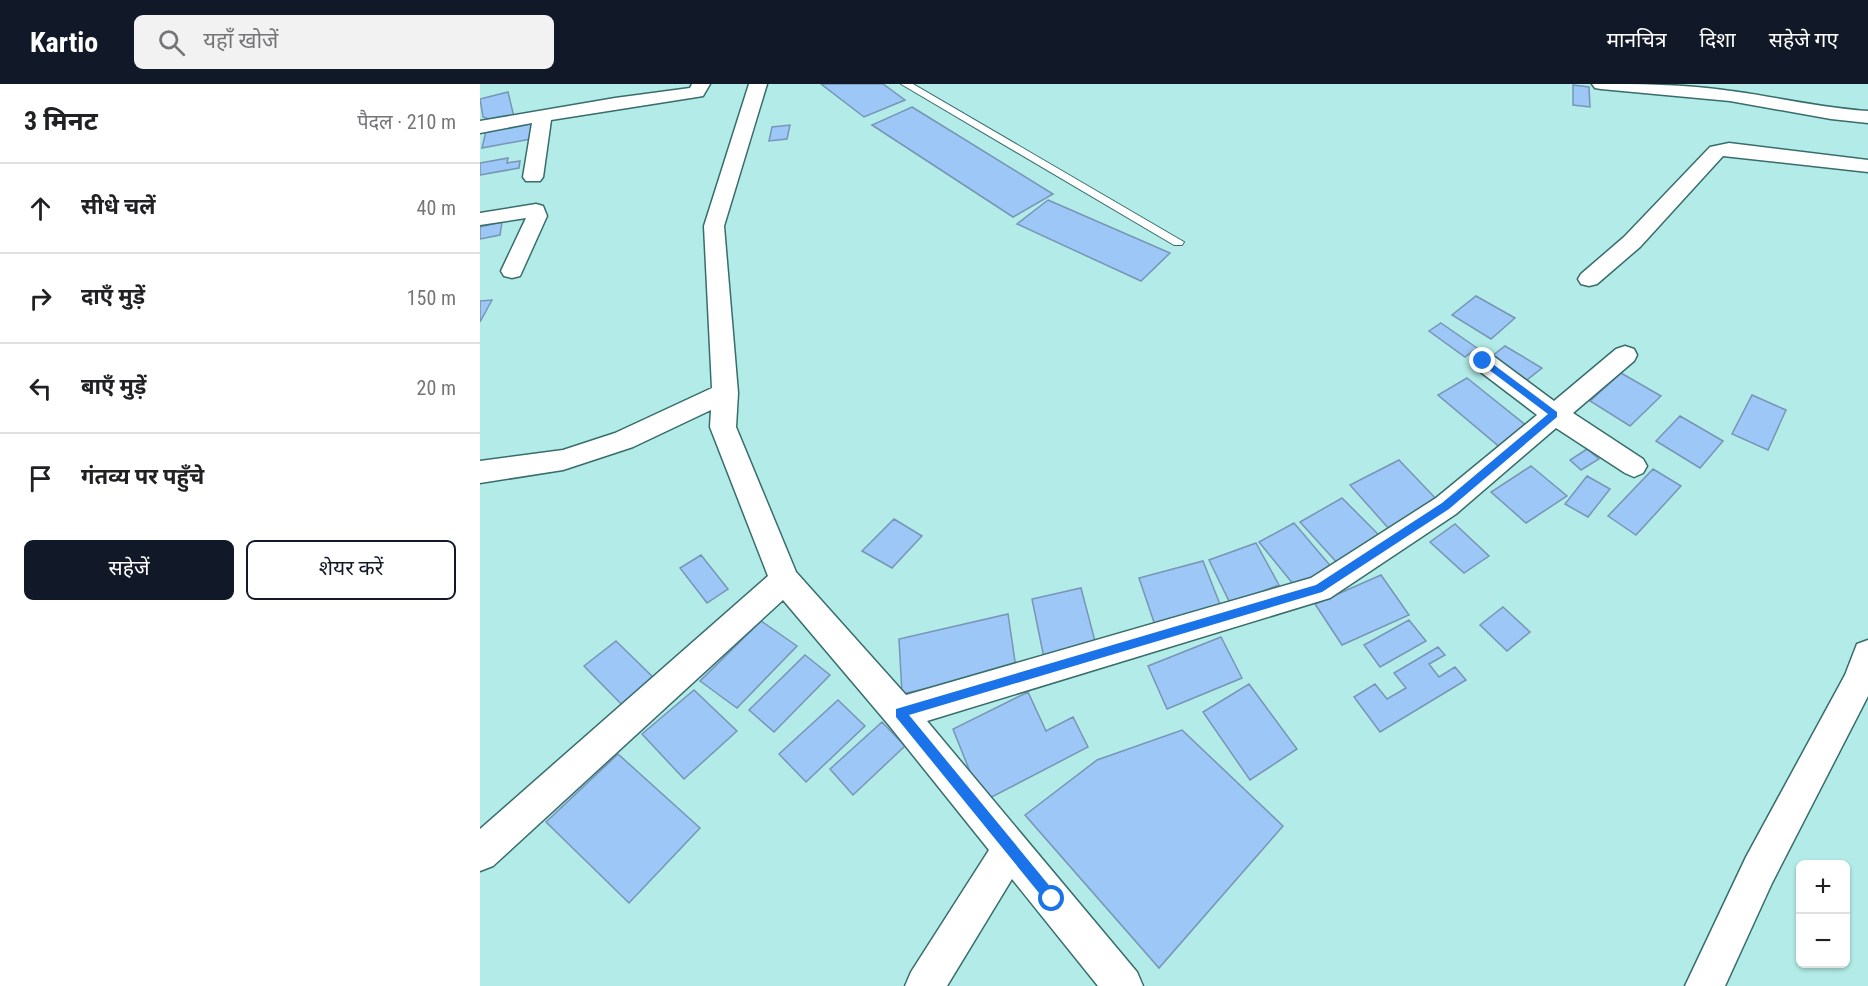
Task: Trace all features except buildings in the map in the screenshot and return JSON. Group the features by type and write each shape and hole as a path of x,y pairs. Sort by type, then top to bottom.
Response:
{"street":[{"path":"480,127 697,92 701,84"},
{"path":"758,84 714,226 725,393 723,427 784,580 900,713 1123,986"},
{"path":"1600,84 1730,96 1831,114 1868,117"},
{"path":"533,177 542,116"},
{"path":"1589,279 1632,242 1717,151 1729,149 1868,166"},
{"path":"480,219 536,210 537,216 512,271"},
{"path":"900,713 1319,589 1446,506 1625,354"},
{"path":"1483,361 1554,414 1634,466"},
{"path":"480,472 563,460 624,440 725,393"},
{"path":"480,854 784,580"},
{"path":"1704,986 1759,870 1865,674"},
{"path":"925,986 1011,848"}],"lane":[{"path":"906,84 1178,242"}],"route":[{"path":"1052,899 900,713 1319,589 1446,506 1554,414 1483,361"}]}
